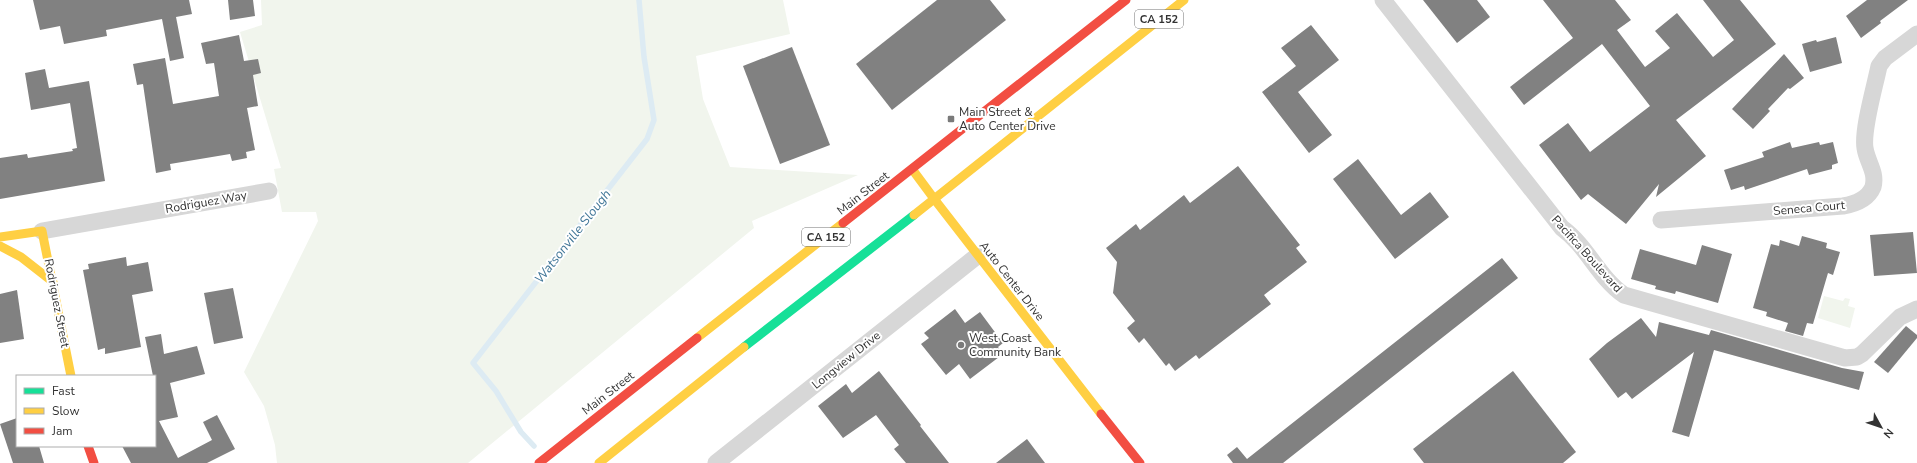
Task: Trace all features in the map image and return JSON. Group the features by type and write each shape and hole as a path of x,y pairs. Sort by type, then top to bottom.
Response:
{"main road":[{"name":"Main Street","path":"539,463 1126,0"},
{"name":"CA 152","path":"599,463 741,349 935,200 1184,0"},
{"name":"Auto Center Drive","path":"912,169 977,256 1140,463"},
{"path":"0,237 42,231"},
{"name":"Rodriguez Street","path":"42,231 71,375"},
{"path":"0,246 21,257 53,282"},
{"path":"88,447 94,463"}],"street":[{"name":"Pacifica Boulevard","path":"1383,0 1562,228 1576,240 1614,288 1624,295 1845,358 1857,357 1862,354 1900,317 1917,309"},
{"name":"Seneca Court","path":"1661,220 1843,206 1854,204 1861,200 1868,194 1873,182 1873,170 1867,156 1865,138 1879,66 1885,58 1917,34"},
{"name":"Rodriguez Way","path":"42,231 270,191"},
{"name":"Longview Drive","path":"716,463 977,256"}],"shaded area":[{"path":"261,0 783,0 790,34 696,56 703,99 730,167 858,175 752,221 754,228 468,463 277,463 275,445 264,406 244,372 318,221 316,212 282,212 274,169 281,168 240,32 262,25"},
{"path":"1824,296 1843,301 1845,298 1850,299 1848,306 1855,308 1850,328 1818,318"}],"building":[{"path":"33,0 189,0 192,14 176,17 184,58 170,61 162,19 106,30 107,36 64,44 60,26 40,30"},
{"path":"228,0 253,0 255,16 230,20"},
{"path":"937,0 990,0 1006,20 892,110 856,64"},
{"path":"1423,0 1477,0 1490,17 1457,43"},
{"path":"1543,0 1615,0 1631,20 1617,30 1645,67 1670,48 1655,31 1677,13 1713,57 1734,40 1703,0 1740,0 1776,44 1676,120 1706,156 1656,197 1659,184 1626,224 1588,194 1581,200 1539,145 1568,123 1590,152 1650,106 1602,44 1524,105 1510,87 1573,38"},
{"path":"1867,0 1908,0 1880,21 1881,23 1861,38 1846,16"},
{"path":"1311,25 1339,60 1298,92 1332,135 1309,153 1262,92 1296,66 1281,48"},
{"path":"239,35 244,61 258,59 261,73 253,75 258,106 247,108 255,150 246,152 247,158 232,161 230,154 170,164 171,170 156,173 143,84 137,85 133,64 165,58 173,104 219,96 214,63 206,64 201,43"},
{"path":"1836,37 1842,63 1810,72 1802,44"},
{"path":"792,47 830,145 780,164 743,66"},
{"path":"1784,54 1804,78 1790,89 1788,88 1768,109 1770,111 1753,129 1732,109"},
{"path":"45,69 49,88 89,81 105,181 0,199 0,158 27,154 28,158 73,151 72,149 77,148 70,103 31,110 25,73"},
{"path":"1790,142 1792,148 1819,142 1820,145 1833,142 1838,163 1832,165 1832,169 1809,175 1807,169 1745,190 1744,186 1731,190 1724,170 1764,157 1762,152"},
{"path":"1358,159 1401,215 1430,192 1449,217 1395,259 1333,179"},
{"path":"1238,166 1300,245 1296,248 1307,262 1264,295 1271,304 1199,359 1196,355 1175,371 1169,363 1166,366 1144,338 1139,343 1127,328 1135,321 1113,293 1117,262 1106,248 1136,224 1140,230 1184,195 1190,203"},
{"path":"1913,232 1917,273 1874,276 1870,235"},
{"path":"1802,236 1827,243 1826,248 1840,252 1833,275 1828,273 1813,324 1807,323 1803,336 1785,331 1788,323 1766,316 1767,312 1753,308 1771,244 1779,246 1780,240 1799,246"},
{"path":"1702,245 1732,254 1718,303 1676,291 1675,294 1655,289 1656,286 1631,279 1640,249 1696,265"},
{"path":"126,257 127,266 148,262 153,291 132,295 141,347 105,354 105,348 98,350 83,270 89,269 88,264"},
{"path":"1502,258 1518,278 1283,463 1233,463 1227,455 1237,447 1247,459"},
{"path":"233,288 243,338 214,344 204,293"},
{"path":"17,290 24,339 0,343 0,294"},
{"name":"West Coast Community Bank","path":"955,309 965,323 980,312 1003,343 998,347 1003,354 970,379 959,364 946,375 921,344 929,338 924,333"},
{"path":"1641,318 1656,337 1659,322 1709,335 1711,330 1842,368 1864,372 1859,390 1714,350 1689,437 1672,432 1694,352 1632,399 1626,392 1618,398 1589,359 1607,343"},
{"path":"1906,326 1917,335 1917,338 1888,373 1874,362"},
{"path":"161,334 164,354 197,346 205,374 170,383 178,417 159,421 178,458 212,440 203,422 217,415 235,449 207,463 131,463 123,447 156,447 156,375 153,375 145,337"},
{"path":"879,371 949,463 906,463 894,449 899,445 876,415 843,438 818,406 846,384 852,393"},
{"path":"1513,371 1576,452 1563,463 1424,463 1413,449"},
{"path":"16,418 16,447 39,447 44,463 13,463 0,424"},
{"path":"1027,439 1045,463 996,463"}],"waterway":[{"name":"Watsonville Slough","path":"534,446 521,432 496,391 473,363 647,139 654,120 644,57 639,0"}],"traffic: fast":[{"path":"744,347 914,215"}],"traffic: slow":[{"path":"914,215 1184,0"},
{"path":"912,169 935,200"},
{"path":"935,200 1101,414"},
{"path":"697,338 843,223"},
{"path":"0,237 42,231 71,375"},
{"path":"0,246 21,257 53,282"},
{"path":"599,463 744,347"}],"traffic: jam":[{"path":"843,223 1126,0"},
{"path":"539,463 697,338"},
{"path":"1101,414 1140,463"},
{"path":"88,447 94,463"}],"place":[{"name":"Main Street & Auto Center Drive","path":"951,119"},
{"name":"West Coast Community Bank","path":"961,345"}]}
